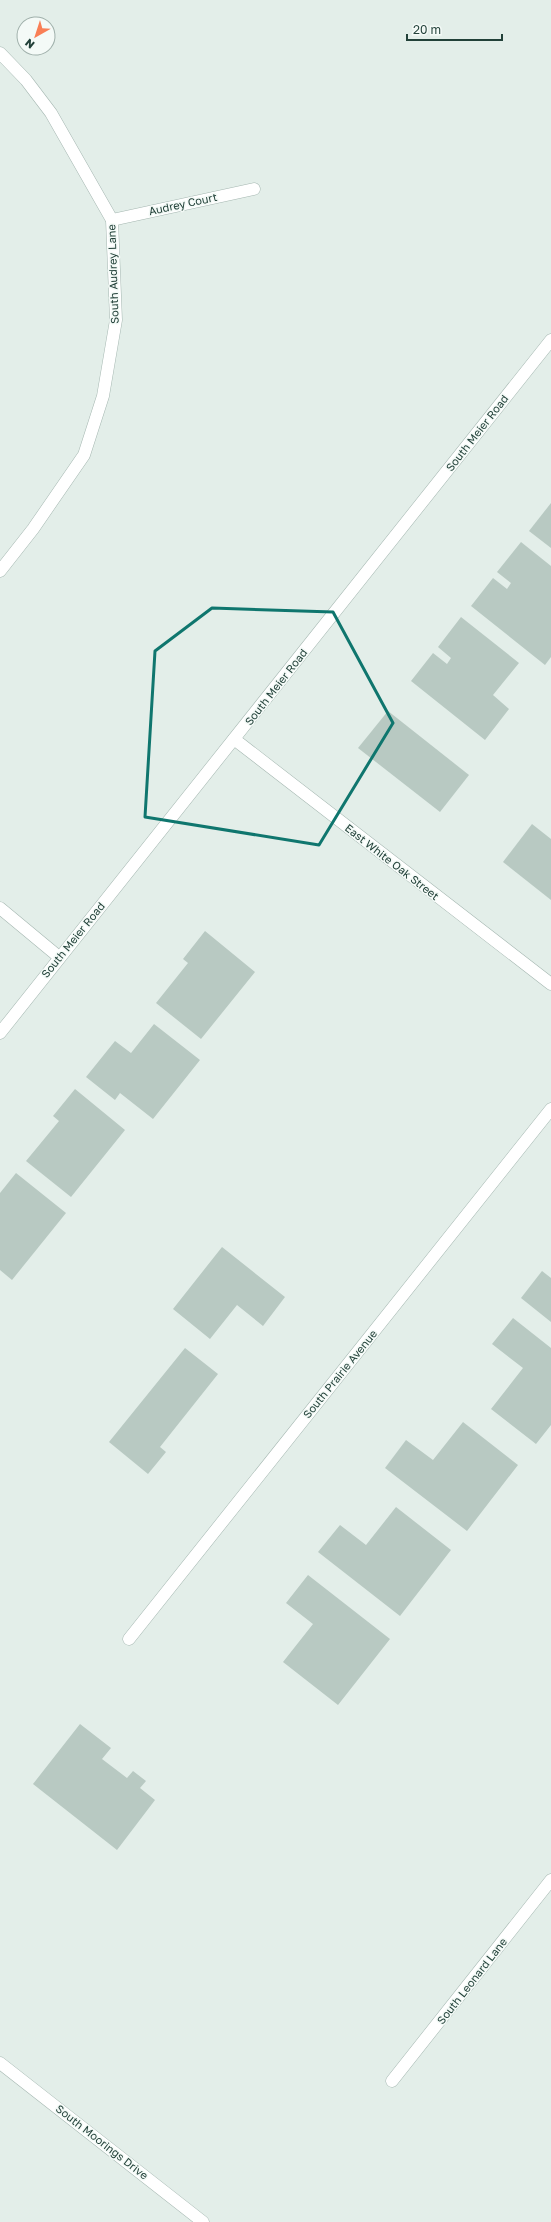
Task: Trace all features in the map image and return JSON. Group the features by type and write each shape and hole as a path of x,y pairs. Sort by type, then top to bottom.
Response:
{"street":[{"name":"South Audrey Lane","path":"0,52 26,80 51,113 112,220 116,320 103,396 84,455 33,529 0,571"},
{"name":"Audrey Court","path":"112,220 254,189"},
{"name":"South Meier Road","path":"0,1033 551,340"},
{"name":"East White Oak Street","path":"234,739 551,984"},
{"path":"0,908 59,957"},
{"name":"South Prairie Avenue","path":"129,1639 551,1109"},
{"name":"South Leonard Lane","path":"392,2081 551,1880"},
{"name":"South Moorings Drive","path":"0,2063 203,2222"}],"highlighted area":[{"path":"212,608 333,612 393,723 319,845 145,817 155,651"}],"building":[{"path":"551,503 551,548 529,531"},
{"path":"521,542 551,566 551,657 545,665 471,606 493,578 507,589 511,583 497,572"},
{"path":"461,617 519,663 493,695 509,709 485,740 411,681 433,653 447,664 451,658 438,647"},
{"path":"388,711 469,775 440,812 358,748"},
{"path":"532,824 551,839 551,900 503,862"},
{"path":"205,931 255,972 201,1039 156,1003 188,963 183,959"},
{"path":"154,1024 200,1060 153,1119 120,1093 115,1100 86,1077 115,1041 131,1053"},
{"path":"75,1089 125,1130 71,1197 26,1161 59,1121 53,1116"},
{"path":"16,1173 66,1213 12,1280 0,1270 0,1193"},
{"path":"222,1247 285,1297 263,1326 237,1305 210,1339 173,1309"},
{"path":"542,1271 551,1278 551,1322 521,1298"},
{"path":"513,1318 551,1348 551,1425 536,1444 491,1409 523,1368 492,1344"},
{"path":"185,1348 218,1374 160,1447 166,1452 148,1474 109,1442"},
{"path":"463,1422 518,1465 467,1531 385,1468 406,1440 433,1460"},
{"path":"396,1507 451,1550 400,1616 318,1552 340,1525 366,1545"},
{"path":"308,1575 390,1639 338,1705 283,1662 313,1624 286,1603"},
{"path":"80,1724 111,1748 102,1759 127,1778 133,1771 146,1781 140,1788 155,1800 117,1850 33,1784"}]}
